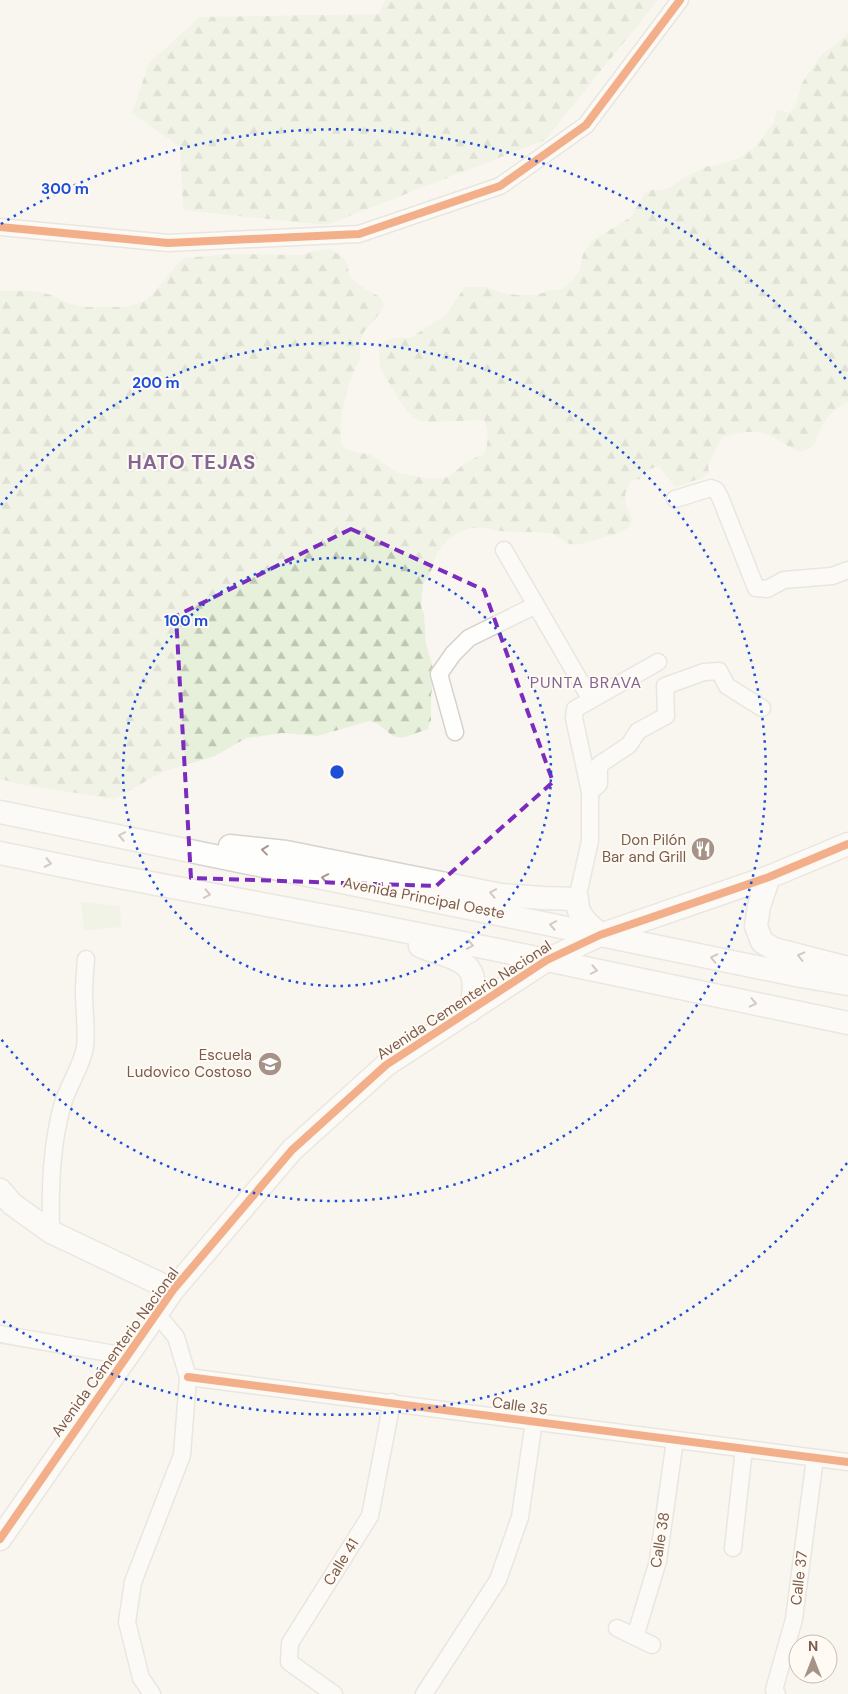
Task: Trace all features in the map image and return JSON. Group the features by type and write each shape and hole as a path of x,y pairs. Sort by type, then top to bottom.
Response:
{"main road":[{"name":"Avenida Principal Oeste","path":"0,812 848,984"},
{"name":"Avenida Cementerio Nacional","path":"0,1539 126,1356 174,1290 292,1150 386,1065 547,960 600,934 769,877 848,844"},
{"path":"170,846 234,846 286,852 501,895 577,899 577,909 600,934"},
{"path":"0,853 368,924 848,1023"},
{"path":"769,877 759,906 756,926 762,942 774,949 848,968"},
{"path":"368,924 462,962 474,977 475,986 470,1011"},
{"path":"0,1190 12,1204 51,1232 174,1290"}],"street":[{"path":"0,226 168,242 359,234 500,186 586,125 680,0"},
{"path":"675,499 711,488 716,490 756,588 766,589 784,580 832,576 848,570"},
{"path":"504,550 591,700"},
{"path":"455,732 439,674 453,654 469,638 536,605"},
{"path":"577,899 590,841 590,792 574,718 575,709 658,662"},
{"path":"590,792 599,784 599,765 629,745 638,731 666,716 665,686 704,672 718,671 727,686 762,708"},
{"path":"51,1232 50,1201 54,1147 63,1103 85,1045 84,992 86,959"},
{"path":"152,1694 141,1678 127,1622 133,1582 182,1455 188,1377 176,1338 157,1314"},
{"path":"0,1334 126,1356"},
{"name":"Calle 35","path":"188,1377 848,1462"},
{"name":"Calle 41","path":"334,1694 289,1662 290,1643 370,1516 392,1402"},
{"path":"424,1694 498,1580 520,1517 534,1421"},
{"name":"Calle 38","path":"635,1637 658,1561 675,1440"},
{"path":"733,1548 744,1449"},
{"name":"Calle 37","path":"777,1694 774,1690 794,1619 815,1458"},
{"path":"617,1628 652,1645"}],"highlighted area":[{"path":"351,529 484,590 553,782 436,886 191,878 176,616"}],"green space":[{"path":"385,0 658,0 545,140 326,225 183,210 180,147 132,113 149,63 200,17 379,14"},
{"path":"848,33 848,401 827,418 810,448 800,452 769,435 757,432 722,437 708,465 709,473 702,478 675,487 659,466 642,473 641,479 632,480 626,490 626,504 632,519 629,527 620,533 576,545 567,543 552,533 499,531 486,528 470,528 461,531 449,539 437,552 430,574 423,584 421,606 424,614 426,644 434,677 431,695 431,720 428,729 402,738 393,736 378,724 369,721 317,736 282,733 246,738 215,756 162,772 115,799 25,785 0,779 0,291 34,291 52,295 67,303 84,307 126,307 143,302 156,290 177,264 185,258 230,254 304,255 313,251 330,249 339,254 344,260 348,266 349,276 365,289 380,297 384,304 381,312 363,333 360,342 360,359 349,383 341,417 341,443 345,449 371,455 398,473 431,479 448,477 468,461 484,454 488,437 484,420 429,422 420,421 413,417 401,403 383,373 380,365 379,347 385,341 393,338 410,338 446,315 465,287 485,287 502,293 518,295 536,295 552,290 561,290 573,280 579,271 583,254 593,240 631,217 644,194 651,190 669,188 685,177 708,166 740,158 755,147 774,122 777,109 788,113 795,107 802,83 822,54 837,44"},
{"path":"81,902 120,906 121,927 84,931"}],"cycle path":[{"path":"0,227 168,243 359,234 500,186 586,125 680,0"},
{"path":"0,1539 173,1290 292,1150 386,1065 547,960 600,935 769,877 848,844"},
{"path":"188,1377 848,1462"}],"place":[{"name":"Don Pilón Bar and Grill","path":"703,849"},
{"name":"Escuela Ludovico Costoso","path":"270,1064"}],"district":[{"name":"HATO TEJAS","path":"192,462"},
{"name":"PUNTA BRAVA","path":"586,682"}]}
